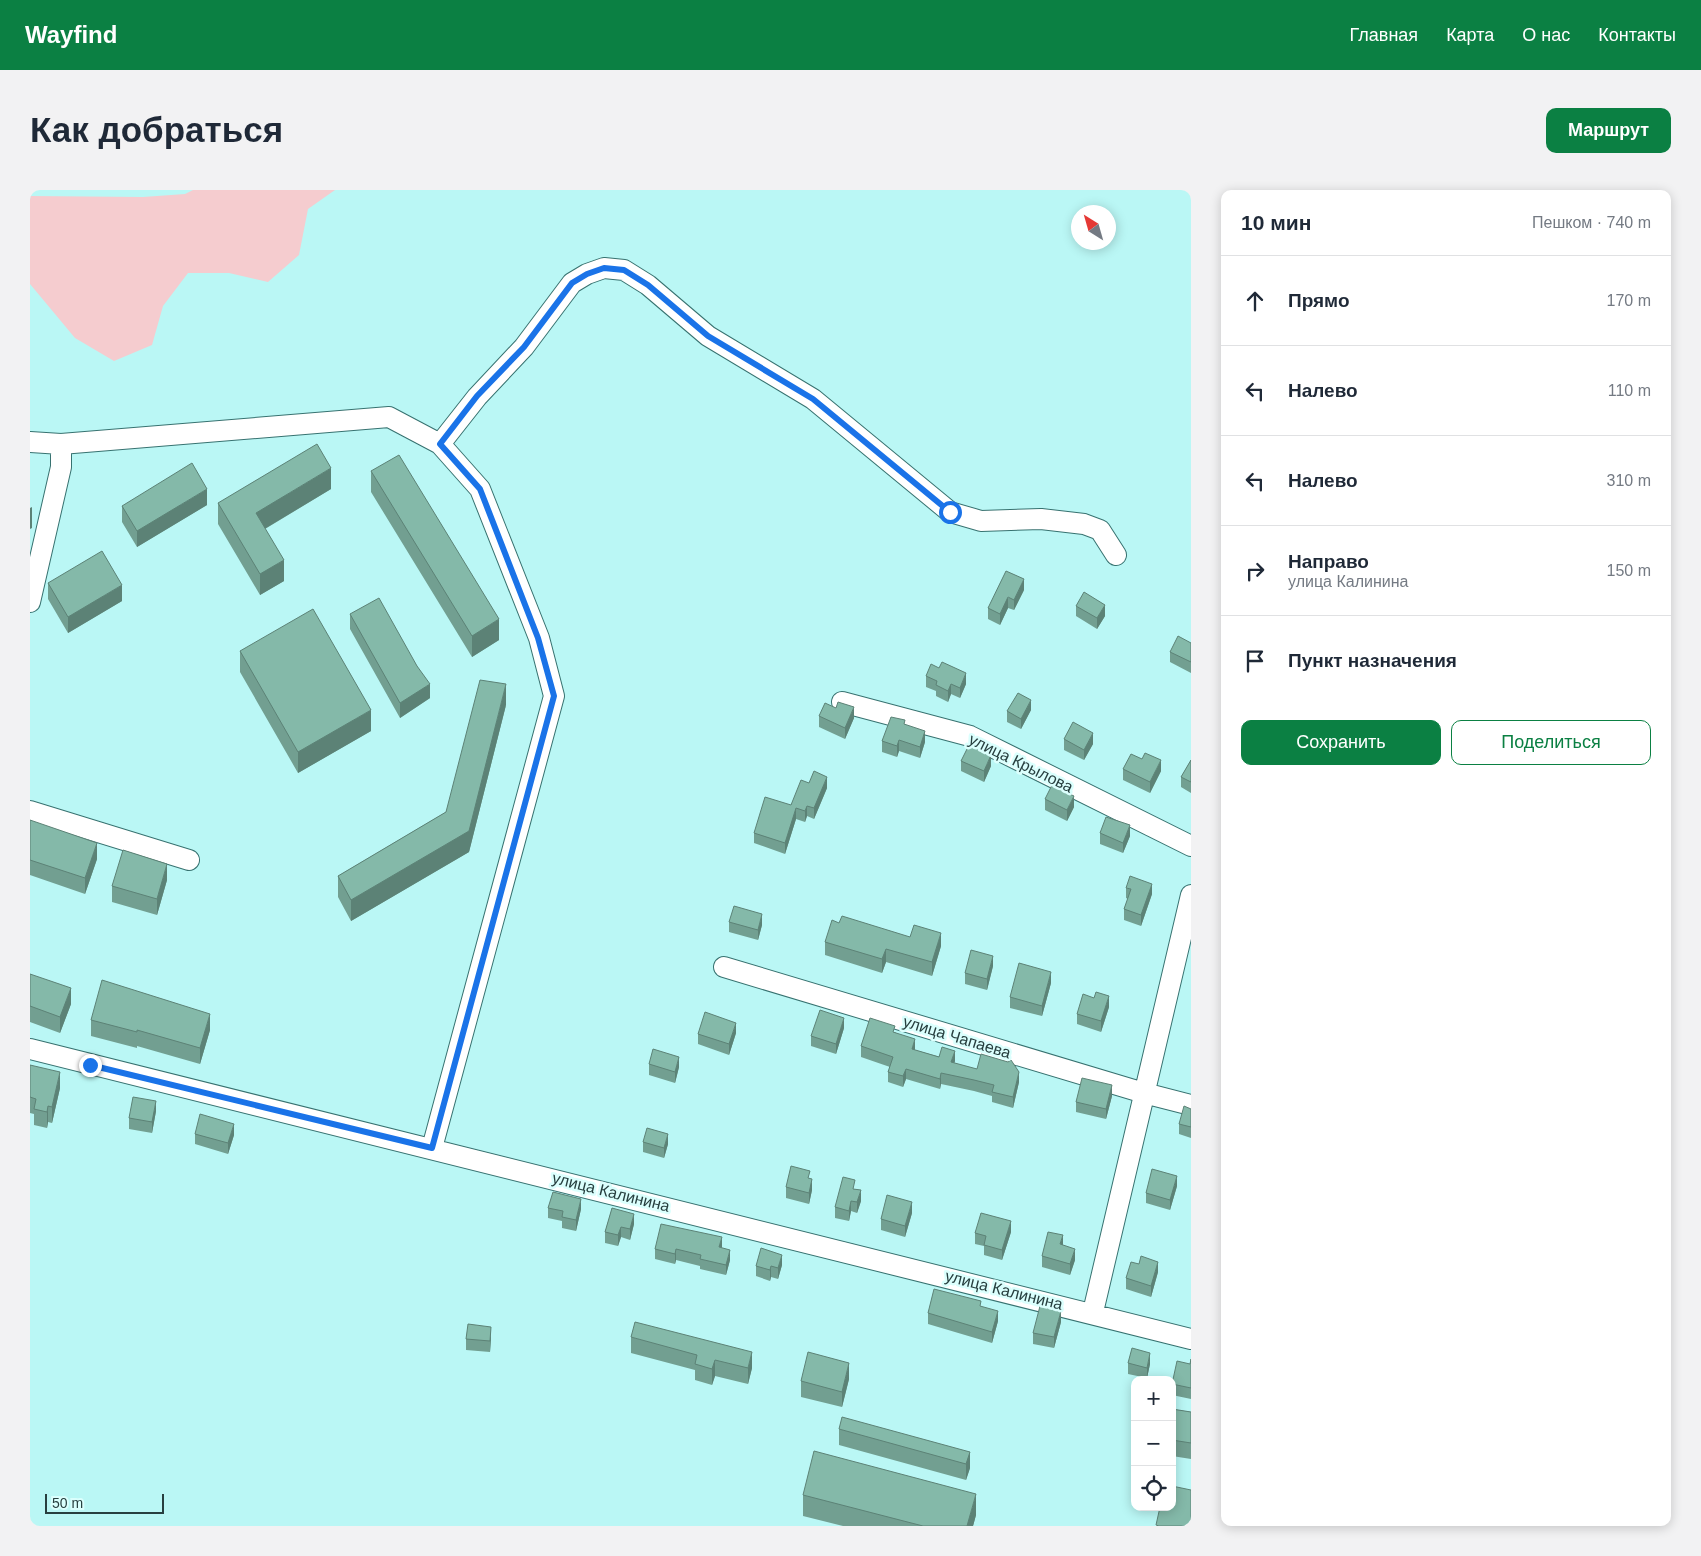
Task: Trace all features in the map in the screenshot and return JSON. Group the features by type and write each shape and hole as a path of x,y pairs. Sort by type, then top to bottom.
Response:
{"street":[{"path":"440,444 477,396 524,347 572,283 587,274 604,268 624,270 648,285 708,336 813,399 950,512 981,521 1041,520 1084,524 1100,530 1116,555"},
{"path":"30,442 61,444 389,417 440,444 480,489 538,638 554,696 432,1148"},
{"path":"30,602 61,467 61,444"},
{"name":"улица Крылова","path":"842,702 970,736 1191,846"},
{"path":"30,811 189,860"},
{"path":"1092,1312 1191,895"},
{"name":"улица Чапаева","path":"724,967 1144,1093 1191,1105"},
{"name":"улица Калинина","path":"30,1049 1092,1312 1191,1339"}],"shaded area":[{"path":"193,190 335,190 308,209 299,255 268,282 229,273 188,273 163,306 152,345 114,361 75,338 30,284 30,196 143,197 185,194"}],"building":[{"path":"317,444 331,468 256,513 284,560 260,574 218,503"},
{"path":"399,455 499,619 472,636 371,471"},
{"path":"192,463 207,489 137,531 122,506"},
{"path":"102,551 122,585 68,617 48,583"},
{"path":"1006,571 1024,579 1014,600 1008,597 1000,614 988,608"},
{"path":"1084,592 1105,605 1097,618 1076,606"},
{"path":"379,598 417,666 430,684 400,703 350,614"},
{"path":"313,609 371,710 298,752 240,651"},
{"path":"1178,636 1191,643 1191,662 1170,652"},
{"path":"942,662 966,673 960,688 951,684 948,691 936,685 937,681 926,676 931,664 939,668"},
{"path":"480,680 506,684 469,831 351,900 338,876 446,812"},
{"path":"1018,693 1031,700 1021,719 1007,711"},
{"path":"838,702 854,707 845,728 819,716 825,703 836,708"},
{"path":"891,717 905,720 904,724 925,731 920,747 899,740 897,746 882,741"},
{"path":"1073,722 1093,733 1084,750 1064,739"},
{"path":"969,745 991,755 984,771 961,761"},
{"path":"1145,753 1161,760 1150,782 1123,769 1131,754 1142,759"},
{"path":"1191,760 1191,782 1181,777"},
{"path":"814,771 827,777 814,808 807,806 805,811 796,808 785,843 754,833 765,797 791,805 801,780 809,783"},
{"path":"1054,781 1066,787 1063,791 1074,796 1067,810 1045,799"},
{"path":"1106,817 1130,825 1123,843 1100,833"},
{"path":"30,820 97,843 85,878 30,860"},
{"path":"123,850 167,864 157,899 112,886"},
{"path":"1130,876 1152,884 1141,915 1124,909 1131,889 1126,888"},
{"path":"734,906 762,914 758,930 729,922"},
{"path":"842,916 910,937 914,925 941,933 932,962 886,949 882,959 825,942 832,920 839,923"},
{"path":"971,950 993,956 987,979 965,973"},
{"path":"1019,963 1051,972 1042,1006 1010,997"},
{"path":"30,974 71,988 60,1017 30,1006"},
{"path":"102,980 210,1014 200,1048 137,1030 137,1032 91,1020"},
{"path":"1096,992 1109,996 1101,1021 1077,1014 1083,994 1094,998"},
{"path":"820,1010 844,1018 836,1044 811,1036"},
{"path":"705,1012 736,1023 729,1044 698,1034"},
{"path":"870,1018 895,1026 893,1032 915,1039 912,1049 939,1057 942,1047 955,1051 951,1062 977,1069 981,1054 1008,1062 1011,1060 1019,1072 1013,1097 992,1092 994,1085 941,1073 940,1079 906,1069 903,1076 888,1072 893,1057 861,1046"},
{"path":"653,1049 679,1057 675,1072 649,1064"},
{"path":"30,1065 60,1072 52,1107 48,1106 47,1112 34,1109 36,1099 30,1097"},
{"path":"1082,1078 1112,1085 1106,1109 1076,1102"},
{"path":"133,1097 156,1101 152,1122 129,1118"},
{"path":"1184,1106 1191,1109 1191,1127 1179,1124"},
{"path":"200,1114 234,1124 228,1143 195,1134"},
{"path":"647,1128 668,1134 664,1148 643,1142"},
{"path":"791,1166 810,1171 808,1178 812,1179 809,1193 786,1187"},
{"path":"1152,1169 1177,1176 1170,1200 1146,1193"},
{"path":"843,1177 855,1180 853,1189 861,1190 857,1202 851,1201 849,1211 835,1207"},
{"path":"553,1192 581,1199 576,1220 562,1217 563,1211 548,1208"},
{"path":"887,1195 912,1202 905,1226 881,1219"},
{"path":"612,1208 634,1214 630,1229 621,1227 618,1235 605,1232"},
{"path":"981,1213 1011,1221 1002,1250 984,1245 986,1236 975,1233"},
{"path":"661,1224 722,1237 719,1247 730,1250 726,1265 700,1259 701,1255 676,1249 675,1254 655,1249"},
{"path":"1048,1232 1063,1235 1060,1244 1075,1249 1070,1264 1042,1256"},
{"path":"761,1248 782,1255 778,1268 771,1266 770,1270 756,1266"},
{"path":"1141,1256 1158,1262 1151,1286 1126,1278 1131,1262 1139,1264"},
{"path":"934,1289 981,1301 980,1306 998,1311 992,1332 928,1313"},
{"path":"1040,1306 1061,1311 1054,1337 1033,1333"},
{"path":"635,1322 752,1352 748,1368 715,1360 712,1369 695,1364 697,1355 631,1337"},
{"path":"468,1324 491,1327 490,1341 466,1339"},
{"path":"1132,1348 1150,1353 1147,1368 1128,1363"},
{"path":"808,1352 849,1363 842,1392 801,1381"},
{"path":"1191,1359 1191,1388 1176,1385 1176,1376 1174,1376 1177,1361 1190,1364"},
{"path":"1176,1410 1191,1412 1191,1443 1176,1441"},
{"path":"842,1417 970,1452 966,1464 839,1429"},
{"path":"814,1451 976,1494 967,1526 923,1526 803,1495"},
{"path":"1176,1487 1191,1490 1191,1526 1156,1525 1159,1511 1176,1511"}],"route":[{"path":"90,1065 432,1148 554,696 538,638 480,489 440,444 477,396 524,347 572,283 587,274 604,268 624,270 648,285 708,336 813,399 950,512"}]}
